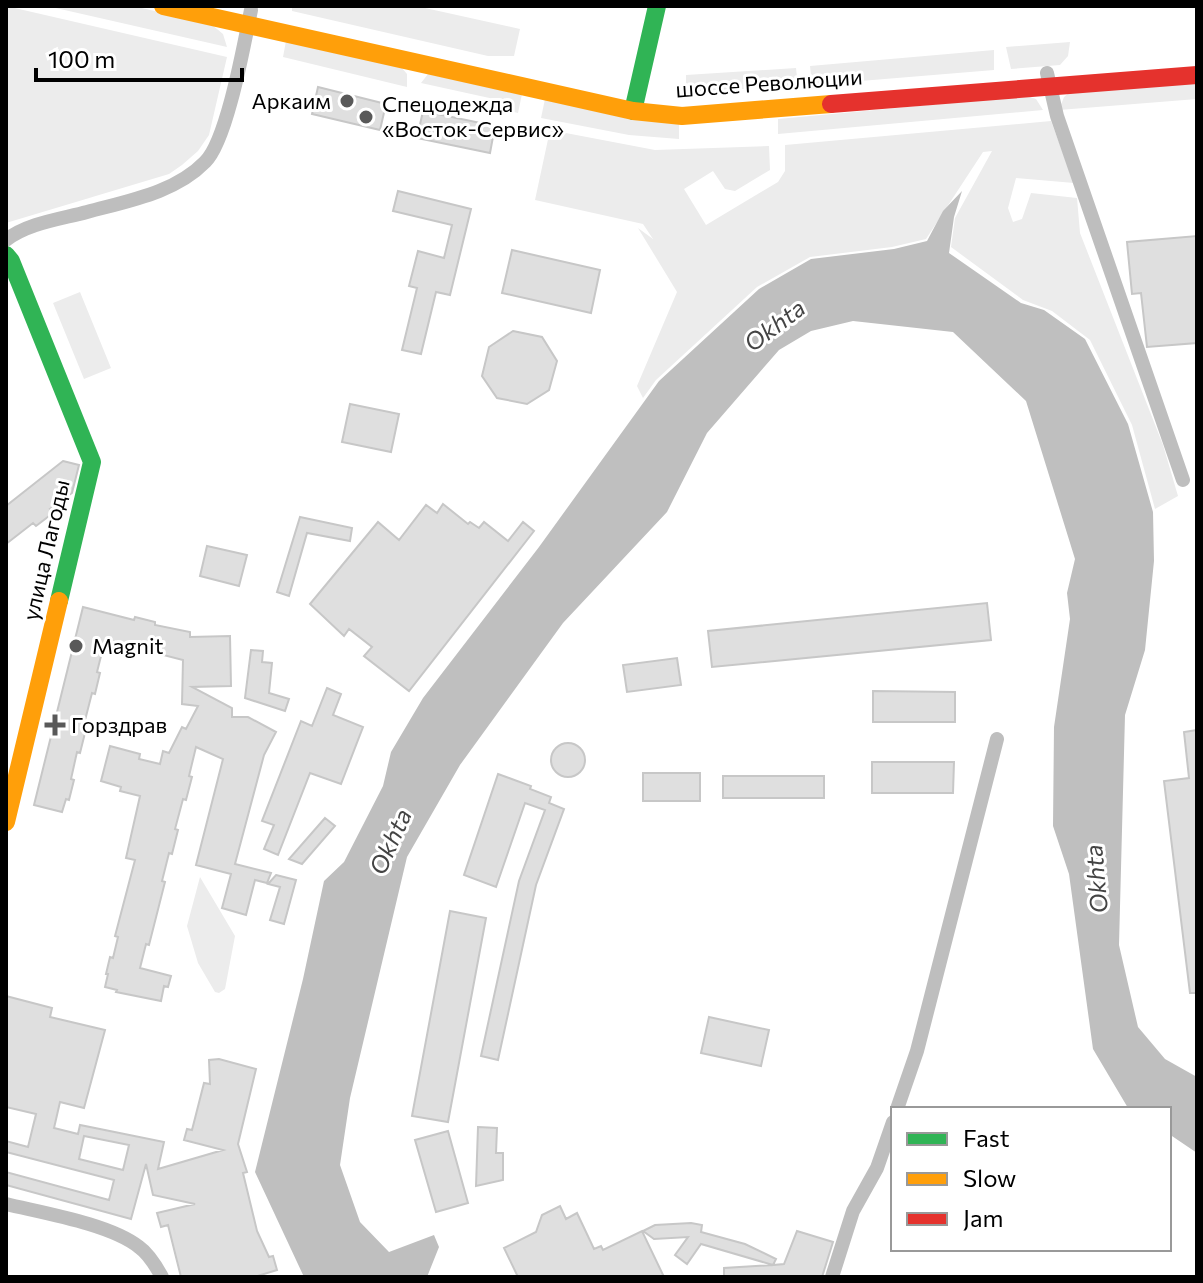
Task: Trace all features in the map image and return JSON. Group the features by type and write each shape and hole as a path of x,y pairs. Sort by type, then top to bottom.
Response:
{"main road":[{"name":"шоссе Революции","path":"163,6 244,14 682,116 1048,80 1197,61"},
{"path":"634,104 657,6"},
{"name":"шоссе Революции","path":"1048,80 1197,75"},
{"name":"улица Лагоды","path":"6,255 92,462 6,822"}],"street":[{"path":"6,240 36,225 171,186 207,162 217,148 223,128 244,14"},
{"path":"1048,80 1183,480"},
{"path":"898,1107 917,1051 997,739"},
{"path":"832,1277 853,1211 877,1168 891,1128"},
{"path":"6,1204 117,1234 140,1247 155,1263 162,1277"}],"shaded area":[{"path":"6,6 227,57 209,135 198,151 169,174 6,223"},
{"path":"47,6 133,6 211,24 223,34 227,47"},
{"path":"292,6 416,6 520,29 514,56 488,56 292,11"},
{"path":"286,41 402,68 407,74 407,87 283,57"},
{"path":"1070,42 1068,56 1060,65 1011,69 1006,47"},
{"path":"994,50 994,70 812,85 810,66"},
{"path":"796,68 798,86 686,92 686,75"},
{"path":"428,74 522,94 518,113 493,107 494,99 421,83"},
{"path":"1197,82 1197,99 1059,110 1064,97 1070,92"},
{"path":"1027,96 1036,99 1043,110 778,134 778,119"},
{"path":"545,99 679,123 679,139 629,135 541,118"},
{"path":"1051,121 1074,183 1016,178 1008,208 1013,222 1022,219 1031,193 1077,198 1080,233 1163,445 1178,496 1155,509 1132,425 1090,340 1052,311 1023,300 951,247 955,218 992,151 983,152 926,239 892,247 810,257 757,287 656,380 643,398 637,386 677,292 638,228 653,239 643,224 535,200 550,130 655,150 769,146 770,170 735,191 725,189 713,171 684,189 706,225 778,182 785,171 785,145"},
{"path":"80,292 111,368 84,379 53,303"},
{"path":"200,877 235,936 225,989 219,993 215,992 198,963 187,926"}],"water":[{"name":"Okhta","path":"962,191 954,217 949,253 1021,303 1044,310 1085,339 1128,424 1153,512 1154,561 1145,650 1125,715 1119,945 1138,1027 1165,1059 1197,1077 1197,1153 1171,1135 1171,1107 1127,1107 1093,1049 1069,874 1053,826 1054,727 1070,619 1067,593 1075,559 1026,401 953,332 853,321 811,331 779,350 707,433 667,512 563,623 460,765 407,857 350,1098 340,1165 360,1222 389,1252 434,1235 439,1247 427,1277 304,1277 255,1172 324,881 344,862 383,786 391,752 423,698 539,547 659,381 759,289 811,259 894,249 927,241 943,211"}],"building":[{"path":"318,87 386,104 380,130 312,114"},
{"path":"423,111 495,126 490,153 417,138"},
{"path":"398,191 471,209 450,295 436,292 421,354 402,350 417,288 409,286 418,251 444,258 452,225 393,211"},
{"path":"1197,236 1197,343 1147,347 1141,293 1132,294 1127,242"},
{"path":"512,250 600,270 591,313 502,293"},
{"path":"513,331 542,337 557,361 549,390 527,404 497,398 482,376 489,347"},
{"path":"350,404 399,414 391,452 342,442"},
{"path":"63,461 79,465 72,493 50,509 53,513 36,526 33,523 6,544 6,506"},
{"path":"443,504 468,524 470,522 479,528 484,522 508,541 523,522 534,531 409,691 364,656 372,647 349,629 344,636 310,604 378,522 399,540 426,505 437,513"},
{"path":"300,517 352,528 350,541 307,533 289,596 277,592"},
{"path":"207,546 247,555 239,586 200,576"},
{"path":"987,603 991,640 712,667 708,631"},
{"path":"83,607 155,622 155,625 190,632 190,637 230,636 231,686 192,687 232,708 232,717 248,717 276,732 264,755 235,864 271,873 267,883 255,880 246,915 222,908 231,874 196,865 223,759 196,747 189,776 192,777 186,800 183,799 149,945 146,944 140,968 171,976 168,987 164,986 161,1001 105,987 135,860 126,858 140,796 120,791 121,787 101,781 110,746 140,754 139,759 160,764 163,751 169,753 182,727 186,729 198,706 182,704 183,660 105,640 95,694 92,693 82,732 85,733 80,753 77,752 69,800 66,799 62,812 34,805"},
{"path":"251,650 263,651 262,662 272,663 269,693 289,699 285,711 245,698"},
{"path":"677,658 681,685 627,692 623,665"},
{"path":"327,688 341,694 333,715 363,727 341,784 310,773 278,855 264,849 274,825 262,821 301,721 312,726"},
{"path":"873,691 955,692 955,722 873,722"},
{"path":"1197,730 1197,993 1190,993 1164,781 1189,778 1184,732"},
{"path":"568,743 580,748 585,760 580,772 568,777 556,772 551,760 556,748"},
{"path":"872,762 954,762 953,793 872,793"},
{"path":"643,773 700,773 700,801 643,801"},
{"path":"498,774 531,786 530,789 551,797 549,803 564,809 536,885 498,1060 481,1056 519,881 545,810 525,803 496,887 464,875"},
{"path":"723,776 824,776 824,798 723,798"},
{"path":"325,818 335,826 302,864 289,859"},
{"path":"276,875 296,880 284,924 270,920 280,887 268,884"},
{"path":"450,911 486,918 448,1122 412,1116"},
{"path":"6,996 52,1008 50,1017 105,1030 84,1108 60,1102 54,1128 78,1134 80,1125 164,1142 158,1169 223,1150 184,1140 187,1129 192,1130 204,1083 210,1084 209,1060 219,1059 256,1069 238,1144 247,1172 243,1173 257,1231 269,1257 273,1256 277,1270 254,1277 181,1277 168,1225 161,1227 157,1213 195,1204 153,1195 146,1164 131,1219 6,1185 6,1172 109,1200 114,1180 6,1152 6,1141 28,1147 36,1114 6,1107","holes":["84,1136 129,1145 123,1170 79,1159"]},
{"path":"709,1017 769,1030 761,1066 701,1053"},
{"path":"478,1127 497,1128 496,1153 503,1153 503,1180 476,1186"},
{"path":"448,1131 468,1203 436,1212 415,1140"},
{"path":"560,1206 566,1219 577,1213 594,1249 601,1246 603,1250 642,1231 664,1277 518,1277 504,1248 536,1232 542,1215"},
{"path":"655,1225 702,1225 701,1232 745,1244 776,1259 773,1265 701,1244 687,1264 675,1255 688,1237 654,1239 643,1231"},
{"path":"797,1231 833,1242 822,1277 724,1277 724,1268 784,1264"}],"traffic: fast":[{"path":"633,111 657,6"},
{"path":"6,255 92,462 59,601"}],"traffic: slow":[{"path":"163,6 633,111 682,116 831,104"},
{"path":"6,822 59,601"}],"traffic: jam":[{"path":"831,104 1197,75"}],"place":[{"name":"Аркаим","path":"347,101"},
{"name":"Спецодежда «Восток-Сервис»","path":"366,117"},
{"name":"Magnit","path":"76,646"},
{"name":"Горздрав","path":"55,725"}]}
